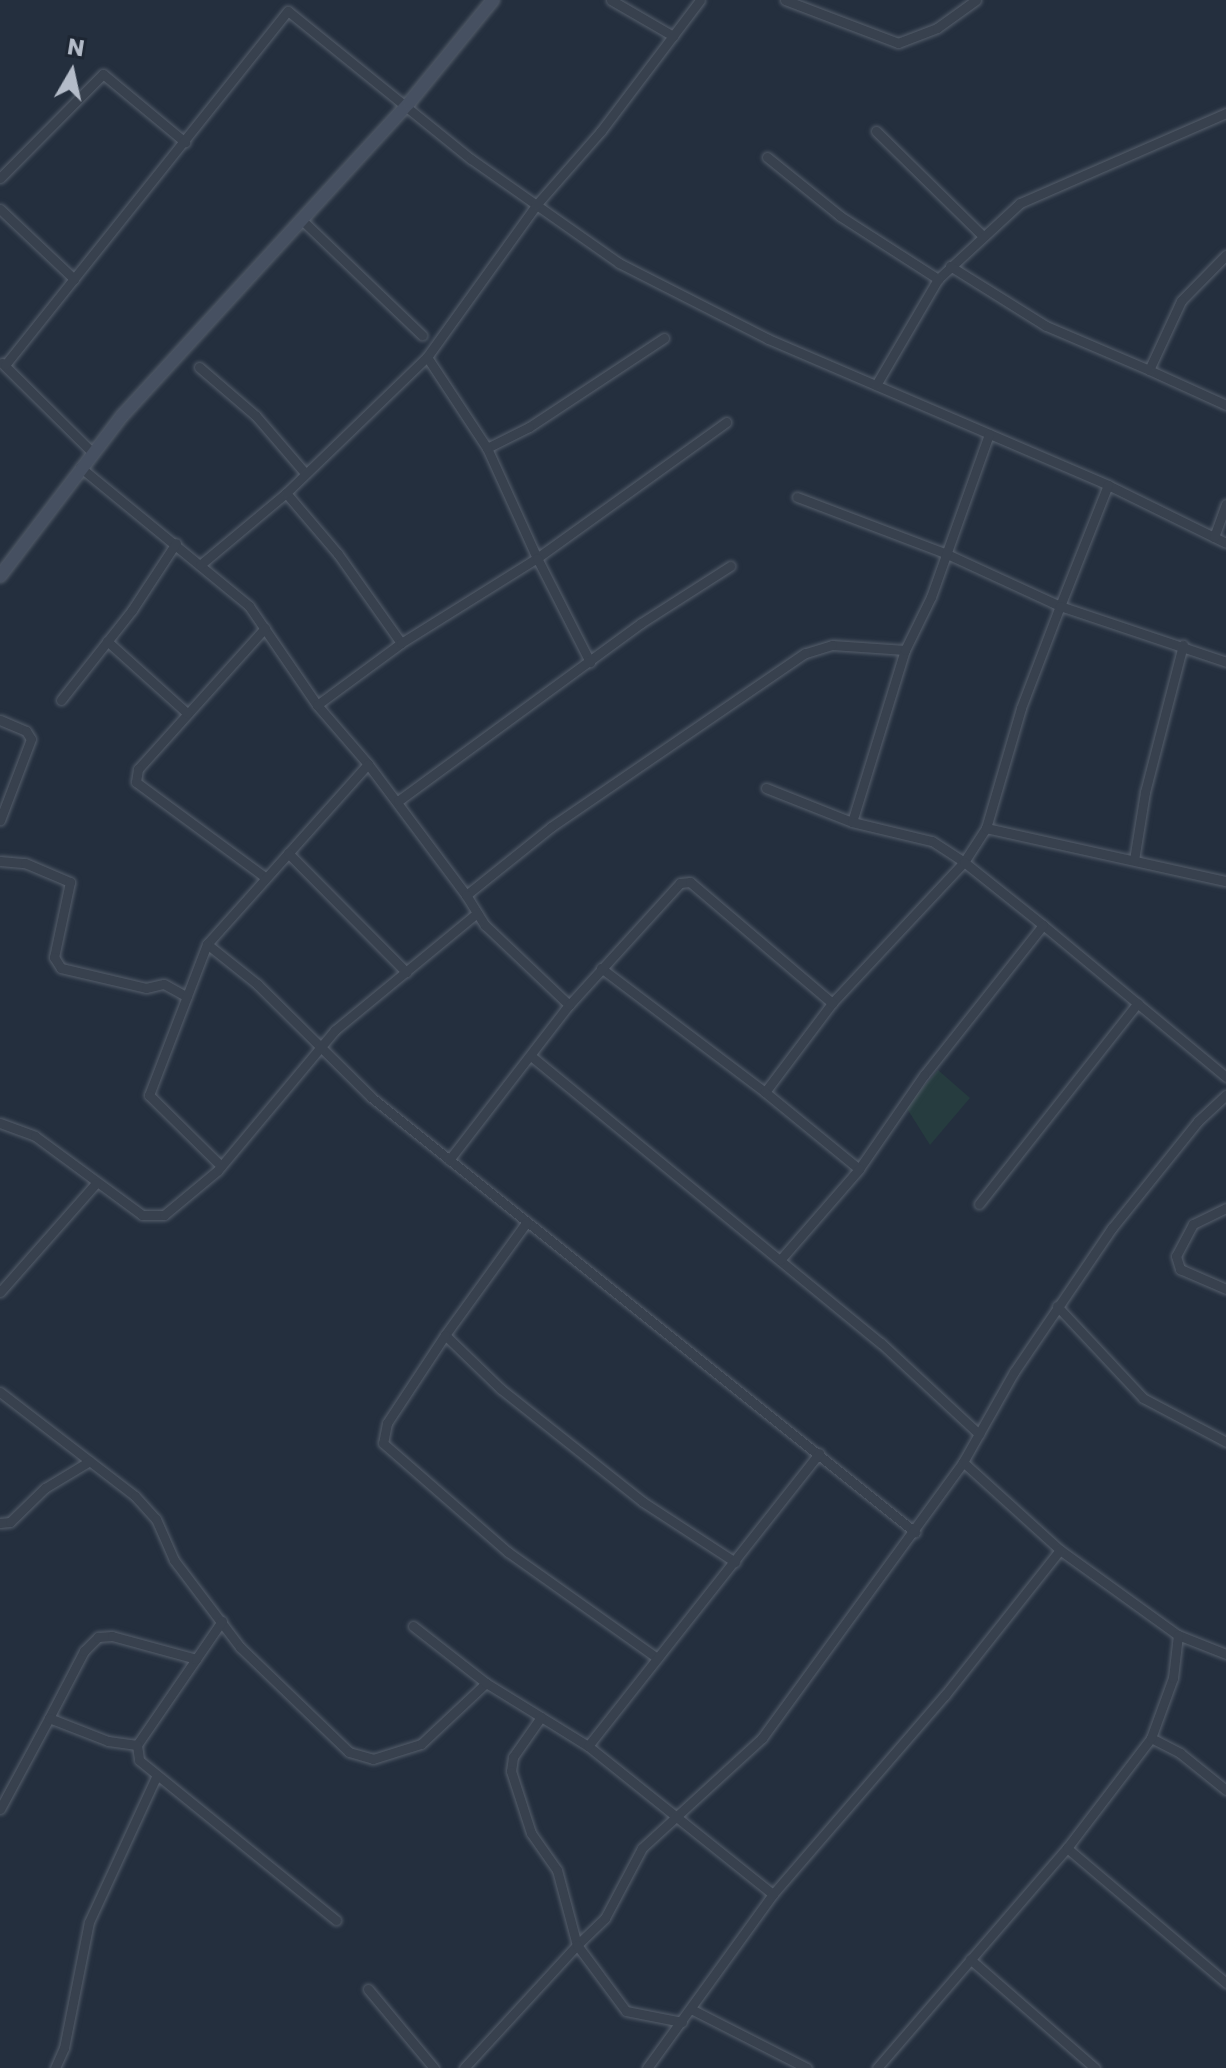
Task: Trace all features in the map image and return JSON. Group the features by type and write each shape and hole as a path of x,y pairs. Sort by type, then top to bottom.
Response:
{"main road":[{"path":"0,576 92,452 409,103 493,0"}],"street":[{"path":"611,0 673,36"},
{"path":"200,565 286,493 427,357 537,204 700,0"},
{"path":"785,0 898,43 937,28 976,0"},
{"path":"92,452 2,363 74,279 288,11 409,103 448,141 619,263 768,339 1108,485 1226,543"},
{"path":"0,178 103,74 185,142"},
{"path":"876,385 938,279 1020,203 1053,185 1226,113"},
{"path":"876,131 982,235"},
{"path":"767,157 840,216 938,279"},
{"path":"0,209 74,279"},
{"path":"301,219 422,335"},
{"path":"1149,370 1181,301 1226,255"},
{"path":"950,266 1046,326 1226,405"},
{"path":"487,448 529,427 583,387 664,338"},
{"path":"427,357 487,448 537,558 590,662"},
{"path":"199,367 256,416 305,473"},
{"path":"317,705 401,643 537,558 726,422"},
{"path":"852,822 905,650 947,554 989,434"},
{"path":"80,467 249,606 317,705 398,801 477,913 569,1005"},
{"path":"765,1092 832,1003 964,862 986,828 1021,708 1108,485"},
{"path":"286,493 338,554 401,643"},
{"path":"797,497 947,554 1060,606 1226,662"},
{"path":"1214,537 1226,504"},
{"path":"61,700 176,543"},
{"path":"398,801 676,598 730,566"},
{"path":"265,628 138,769 136,782 265,877"},
{"path":"107,641 187,713"},
{"path":"466,895 551,827 805,653 832,645 905,650"},
{"path":"1134,860 1145,792 1183,645"},
{"path":"0,720 26,731 31,739 0,820"},
{"path":"221,1166 149,1095 207,944 368,764"},
{"path":"0,783 12,789"},
{"path":"766,788 852,822 932,841 964,862 1043,925 1226,1077"},
{"path":"986,828 1226,881"},
{"path":"288,853 406,972"},
{"path":"0,861 25,863 70,882 54,957 61,968 146,988 164,984 187,997"},
{"path":"449,1160 569,1005 674,887 690,882 832,1003"},
{"path":"0,1123 35,1136 96,1183 155,1219 221,1166 335,1030 477,913"},
{"path":"780,1260 859,1169 924,1075 1043,925"},
{"path":"207,944 257,984 371,1097 915,1532"},
{"path":"601,968 765,1092 859,1169"},
{"path":"979,1204 1138,1003"},
{"path":"531,1056 881,1343 979,1434"},
{"path":"464,2068 605,1918 630,1865 674,1815 762,1738 915,1532 963,1462 1057,1306 1121,1216 1198,1121 1226,1095"},
{"path":"0,1292 96,1183"},
{"path":"1226,1208 1193,1224 1176,1256 1180,1269 1226,1289"},
{"path":"526,1223 445,1335 387,1423 383,1443 508,1552 657,1658"},
{"path":"1057,1306 1143,1398 1226,1442"},
{"path":"445,1335 501,1389 643,1502 735,1562"},
{"path":"0,1392 90,1461 156,1519 174,1560 262,1670 336,1742 359,1756 373,1759 421,1744 486,1683"},
{"path":"588,1746 819,1453"},
{"path":"0,1523 10,1522 45,1488 90,1461"},
{"path":"963,1462 1060,1550 1178,1635 1226,1654"},
{"path":"647,2068 773,1894 945,1695 1060,1550"},
{"path":"222,1621 137,1745 139,1760 258,1860 315,1898 336,1920"},
{"path":"413,1626 486,1683 588,1746 773,1894"},
{"path":"877,2068 1067,1848 1151,1738 1173,1678 1178,1635"},
{"path":"0,1809 84,1651 98,1637 112,1636 196,1659"},
{"path":"541,1717 513,1757 511,1771 531,1833 557,1870 577,1945 626,2011 682,2022"},
{"path":"49,1718 108,1741 137,1745"},
{"path":"1151,1738 1180,1753 1226,1790"},
{"path":"55,2068 89,1922 156,1777"},
{"path":"1067,1848 1226,1983"},
{"path":"970,1959 1095,2068"},
{"path":"368,1989 434,2068"},
{"path":"691,2009 807,2068"}],"green space":[{"path":"938,1070 970,1098 930,1145 906,1107"}]}
